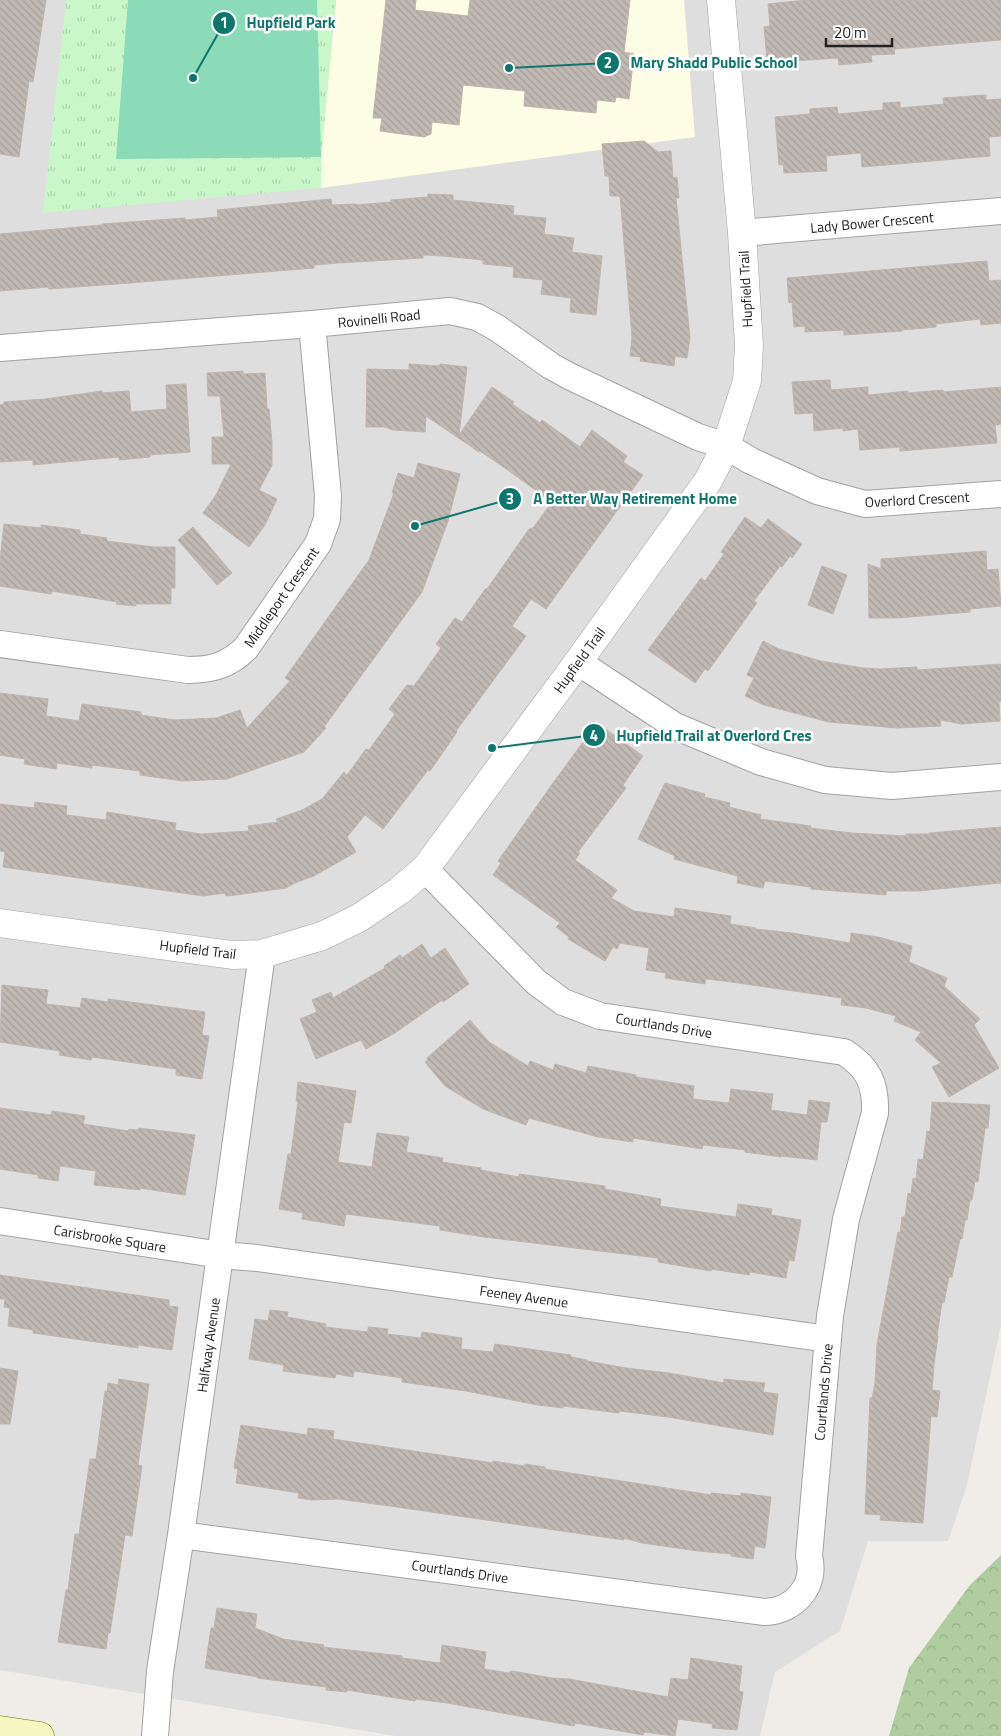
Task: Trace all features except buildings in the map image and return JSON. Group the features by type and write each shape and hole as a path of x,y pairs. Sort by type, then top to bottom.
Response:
{"main road":[{"path":"0,1730 40,1736"}],"street":[{"name":"Hupfield Trail","path":"0,923 232,955 262,954 322,936 359,918 399,891 425,869 578,662 708,481 726,446 747,381 749,345 742,234 721,0"},
{"name":"Lady Bower Crescent","path":"742,234 1001,211"},
{"name":"Rovinelli Road","path":"0,348 312,324 450,311 477,317 497,328 551,366 569,376 698,437 726,446"},
{"name":"Middleport Crescent","path":"0,644 196,670 218,667 238,656 246,648 318,544 327,518 328,496 312,324"},
{"name":"Overlord Crescent","path":"726,446 751,461 817,491 865,504 1001,494"},
{"path":"578,662 675,726 761,762 825,780 892,786 1001,777"},
{"name":"Courtlands Drive","path":"181,1535 759,1611 777,1611 788,1606 800,1596 807,1586 810,1575 809,1556 828,1339 846,1220 875,1113 873,1085 865,1070 856,1059 844,1052 600,1016 563,1002 536,982 425,869"},
{"name":"Halfway Avenue","path":"155,1736 160,1671 221,1255 262,954"},
{"name":"Carisbrooke Square","path":"0,1221 221,1255"},
{"name":"Feeney Avenue","path":"221,1255 257,1258 828,1339"}],"shaded area":[{"path":"0,0 1001,0 1001,1325 966,1489 948,1541 868,1541 840,1631 775,1672 760,1736 395,1736 0,1670"},
{"path":"336,0 684,0 695,137 321,188 321,157"}],"green space":[{"path":"66,0 336,0 321,157 321,188 43,213"},
{"path":"128,0 317,0 321,157 116,159"},
{"path":"1001,1555 1001,1736 889,1736 909,1668 970,1585"}],"place":[{"name":"Mary Shadd Public School","path":"509,68"},
{"name":"Hupfield Park","path":"193,78"},
{"name":"A Better Way Retirement Home","path":"415,526"},
{"name":"Hupfield Trail at Overlord Cres","path":"492,748"}]}
